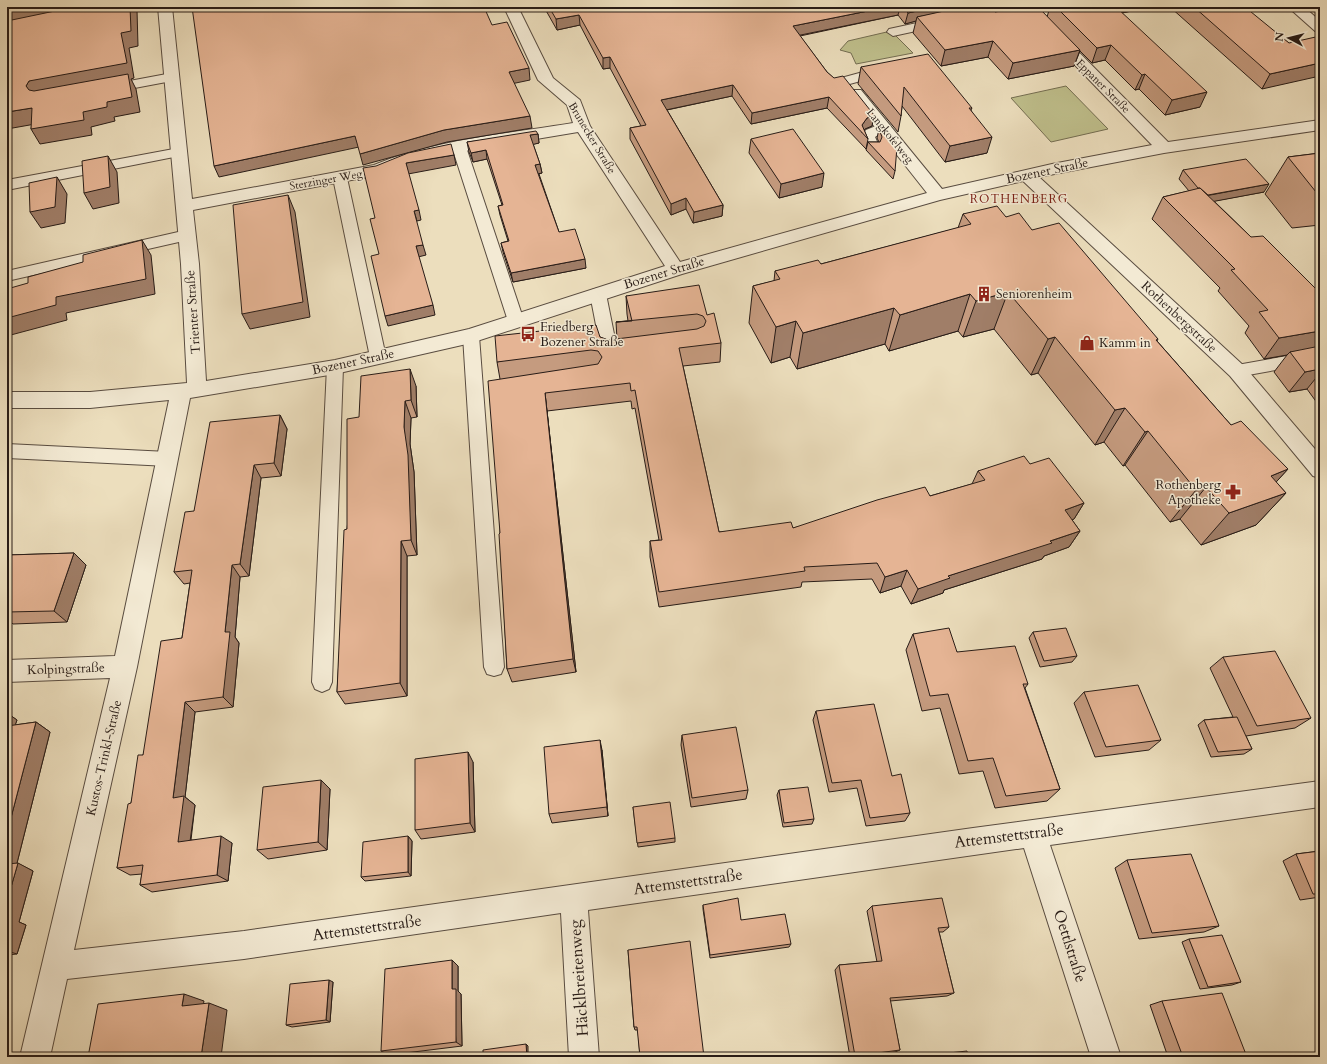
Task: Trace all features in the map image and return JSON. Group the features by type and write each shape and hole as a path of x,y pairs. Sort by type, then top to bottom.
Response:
{"street":[{"name":"Trienter Straße","path":"165,7 196,335 189,390"},
{"name":"Brunecker Straße","path":"511,7 546,80 574,103 582,126 676,269"},
{"name":"Eppaner Straße","path":"1026,7 1164,148"},
{"path":"1295,7 1320,28"},
{"name":"Langkofelweg","path":"845,79 938,195"},
{"name":"Bozener Straße","path":"7,400 90,400 189,390 335,367 471,336 676,269 938,195 1026,175 1164,148 1320,125"},
{"name":"Sterzinger Weg","path":"185,206 378,170 406,158 459,147 582,126"},
{"name":"Rothenbergstraße","path":"1026,175 1237,371 1320,470"},
{"name":"Kustos-Trinkl-Straße","path":"35,1057 125,666 168,459 189,390"},
{"name":"Kolpingstraße","path":"7,670 125,666"},
{"name":"Attemstettstraße","path":"56,966 244,945 973,841 1033,834 1244,802 1320,794"},
{"name":"Oettlstraße","path":"1033,834 1106,1057"},
{"name":"Häcklbreitenweg","path":"574,898 584,1057"}],"lane":[{"path":"893,32 1006,7"},
{"path":"845,79 874,73"},
{"path":"96,91 172,77"},
{"path":"872,146 868,138 871,132 883,127"},
{"path":"459,147 516,321"},
{"path":"7,185 179,152"},
{"path":"340,178 378,357"},
{"path":"7,276 187,235"},
{"path":"598,294 609,351 641,347"},
{"path":"471,336 484,391 494,667"},
{"path":"1237,371 1320,356"},
{"path":"322,682 335,367"},
{"path":"7,451 168,459"}],"green space":[{"path":"891,31 913,53 856,64 851,53 840,50 848,41"},
{"path":"1066,86 1108,129 1051,142 1011,98"}],"building":[{"path":"74,7 130,7 131,31 121,33 127,63 29,81 26,86 29,90 34,91 128,74 132,97 107,102 107,107 83,112 84,120 31,129 32,108 7,112 7,21"},
{"path":"192,7 484,7 492,25 507,22 529,68 509,72 530,116 444,130 360,154 355,136 214,166"},
{"path":"549,7 888,7 793,26 827,72 834,78 843,76 874,115 867,118 862,125 868,139 829,97 752,113 733,85 661,100 723,205 694,212 686,198 671,204 630,128 646,125 610,57 603,58 579,15 556,19"},
{"path":"903,7 935,7 908,13"},
{"path":"962,7 990,7 995,12 1024,7 1038,7 1080,50 1013,63 993,41 945,50 917,17"},
{"path":"1056,7 1116,7 1207,92 1172,100 1145,74 1142,75 1111,45 1097,48"},
{"path":"1194,7 1245,7 1289,43 1320,36 1320,63 1270,74"},
{"path":"928,54 972,108 969,108 992,137 950,146 904,87 901,116 861,67"},
{"path":"881,127 897,147 895,171 868,142 880,142 882,137 879,129"},
{"path":"793,129 824,173 781,184 751,139"},
{"path":"536,131 538,134 530,135 540,164 535,165 559,232 575,229 585,259 511,273 501,243 509,241 498,206 503,205 486,150 471,153 467,142"},
{"path":"451,144 454,155 406,163 419,210 414,211 423,245 416,246 433,305 385,316 371,256 379,254 370,219 375,218 363,168 376,166 408,153"},
{"path":"1320,153 1320,191 1316,192 1288,157"},
{"path":"108,156 110,187 84,193 82,161"},
{"path":"1246,159 1269,184 1208,195 1198,188 1183,170"},
{"path":"57,177 55,207 30,212 29,183"},
{"path":"1200,188 1251,237 1263,236 1320,293 1320,331 1279,338 1259,312 1268,310 1231,270 1235,269 1163,197"},
{"path":"288,195 303,302 242,314 233,205"},
{"path":"997,206 1006,217 1019,213 1032,230 1059,223 1158,339 1156,340 1231,425 1241,421 1288,469 1271,476 1286,493 1229,513 1206,487 1196,490 1148,431 1145,432 1125,408 1115,410 1055,337 1048,339 1008,292 976,301 970,294 900,315 894,308 803,333 796,321 776,327 753,286 780,279 775,271 818,260 821,264 971,224 963,214"},
{"path":"142,240 146,279 56,297 56,305 7,318 7,289 28,283 28,277 83,262 83,255"},
{"path":"699,285 707,315 714,313 721,343 679,348 719,532 791,522 793,528 877,500 925,487 930,496 985,480 978,471 1024,456 1030,464 1049,458 1084,503 1065,510 1080,531 1050,541 1052,543 948,576 950,578 918,589 907,570 885,577 877,563 804,567 805,571 659,592 650,541 662,540 635,390 631,391 630,383 545,393 573,659 507,669 500,533 488,381 598,364 602,357 598,351 591,350 497,362 495,336 596,325 600,337 608,340 697,329 704,326 706,321 703,316 697,314 632,320 626,296"},
{"path":"1320,346 1320,369 1305,372 1290,352"},
{"path":"410,369 411,400 405,401 404,427 408,455 411,540 401,541 400,683 337,692 344,530 347,529 347,419 359,417 361,376"},
{"path":"280,415 274,463 254,465 240,564 232,565 225,632 230,632 223,697 185,702 173,798 184,796 178,842 221,836 217,875 140,885 143,865 117,868 128,804 131,803 138,755 143,755 161,641 182,638 192,570 174,572 185,512 194,511 210,422"},
{"path":"74,553 54,611 7,612 7,555"},
{"path":"949,628 957,652 1015,646 1028,684 1023,684 1060,789 1006,796 993,758 968,761 948,694 930,696 913,634"},
{"path":"1066,628 1077,656 1044,661 1033,632"},
{"path":"1275,651 1311,718 1257,726 1223,657"},
{"path":"1138,685 1161,740 1106,747 1084,692"},
{"path":"874,704 892,776 901,774 910,813 870,818 861,780 832,783 816,711"},
{"path":"1237,717 1252,749 1218,752 1204,720"},
{"path":"36,722 7,833 7,726"},
{"path":"736,727 748,790 692,798 682,735"},
{"path":"600,740 607,807 549,814 544,747"},
{"path":"468,752 470,823 415,830 415,759"},
{"path":"321,780 318,842 257,850 263,787"},
{"path":"808,787 814,819 784,823 779,790"},
{"path":"670,802 675,838 637,843 633,807"},
{"path":"408,836 408,872 361,877 363,842"},
{"path":"1320,851 1320,894 1313,894 1296,854"},
{"path":"1191,854 1219,926 1152,933 1127,860"},
{"path":"18,863 7,901 7,864"},
{"path":"738,898 741,920 785,914 791,944 710,955 703,905"},
{"path":"942,898 949,927 938,928 954,993 890,998 900,1050 855,1056 839,965 882,961 872,906"},
{"path":"7,919 10,919 7,927"},
{"path":"1222,935 1241,982 1208,987 1189,939"},
{"path":"690,941 704,1057 652,1057 652,1055 640,1057 637,1027 634,1027 628,950"},
{"path":"452,960 452,989 456,989 456,1042 381,1051 385,969"},
{"path":"329,980 326,1020 286,1025 290,984"},
{"path":"1222,993 1247,1057 1183,1057 1162,1001"},
{"path":"184,994 182,1006 209,1003 201,1057 88,1057 98,1004"},
{"path":"526,1044 527,1057 483,1057 483,1050"},
{"path":"967,1051 968,1057 913,1057"}],"place":[{"name":"Seniorenheim","path":"984,294"},
{"name":"Friedberg Bozener Straße","path":"528,334"},
{"name":"Kamm in","path":"1087,343"},
{"name":"Rothenberg Apotheke","path":"1233,492"}],"district":[{"name":"ROTHENBERG","path":"1019,199"}]}
